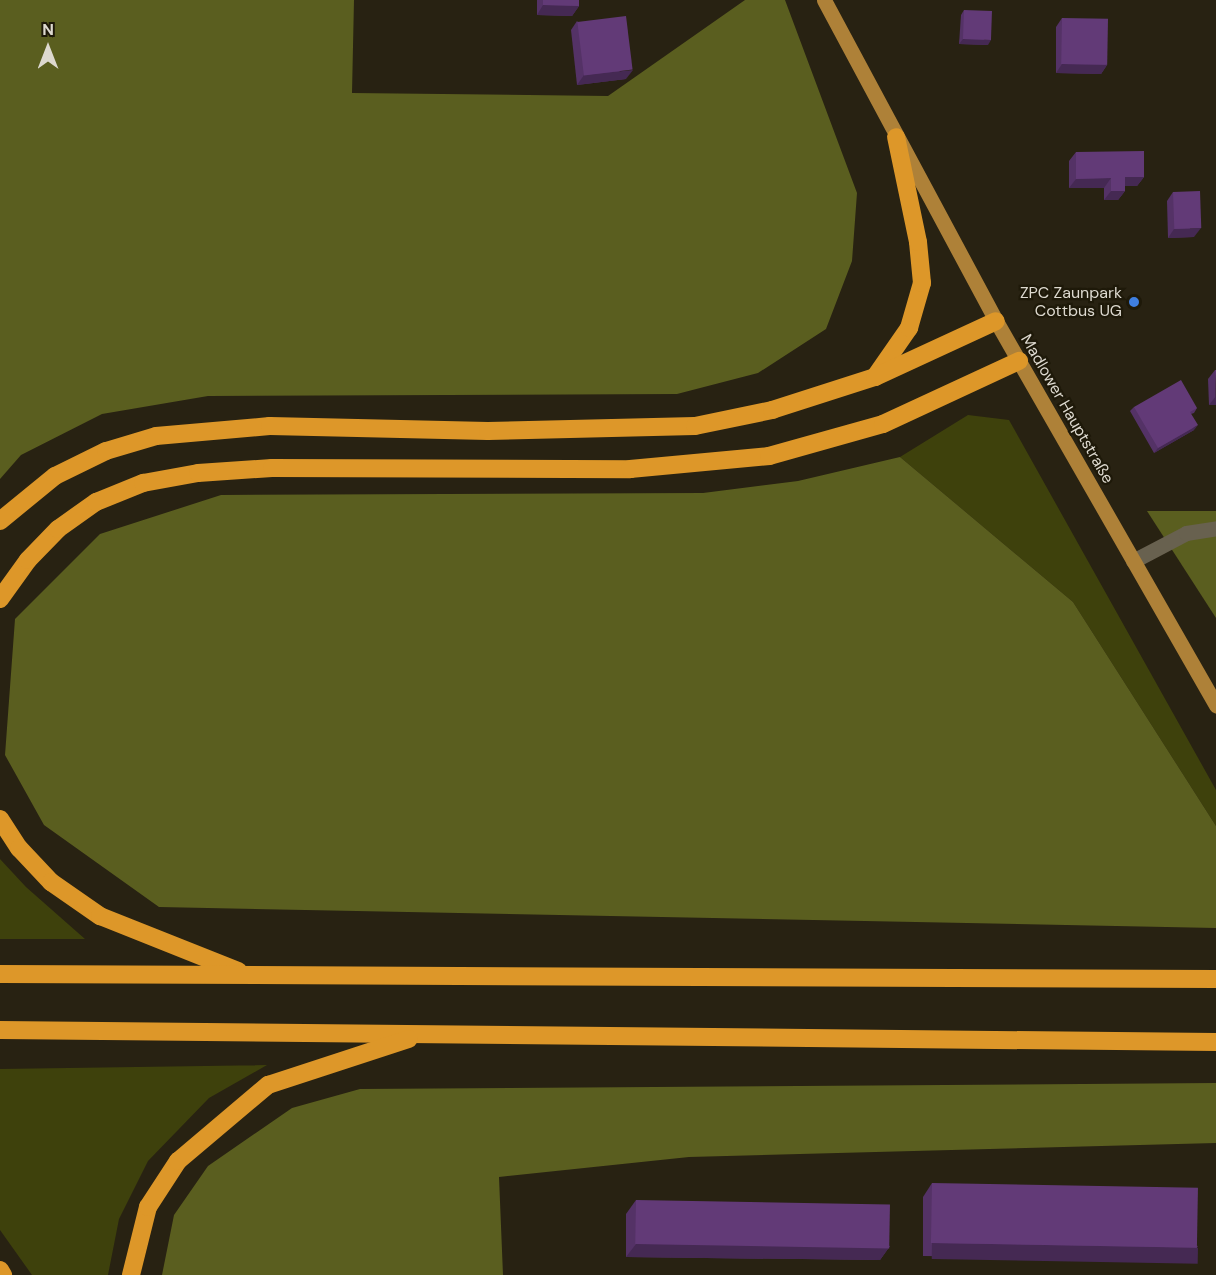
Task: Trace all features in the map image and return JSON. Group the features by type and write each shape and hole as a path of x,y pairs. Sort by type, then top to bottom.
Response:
{"highway":[{"path":"875,377 909,328 922,283 918,242 896,137"},
{"path":"0,521 55,476 106,451 156,436 270,426 488,431 695,426 772,410 875,377 996,321"},
{"path":"0,599 28,560 58,529 96,502 143,483 198,473 272,468 630,469 748,459 883,424 1019,361"},
{"path":"0,819 19,848 51,882 100,916 250,976"},
{"path":"0,974 1216,980"},
{"path":"0,1030 1216,1042"},
{"path":"131,1275 131,1262 148,1207 178,1161 268,1085 426,1033"},
{"path":"0,1270 3,1275"}],"main road":[{"name":"Madlower Hauptstraße","path":"824,0 996,321 1216,705"}],"lane":[{"path":"1133,561 1186,533 1216,528"}],"shaded area":[{"path":"968,415 1009,420 1216,790 1216,826 1073,602 900,457"},
{"path":"0,859 26,887 85,939 0,939"},
{"path":"267,1065 209,1098 148,1161 119,1219 108,1275 32,1275 0,1230 0,1069"}],"green space":[{"path":"0,0 354,0 352,93 608,96 745,0 785,0 857,193 852,261 826,329 758,373 677,394 208,396 102,414 21,455 0,479"},
{"path":"900,457 1073,602 1216,826 1216,928 159,907 44,825 5,755 15,619 100,534 221,495 703,493 798,481"},
{"path":"1147,511 1216,511 1216,618"},
{"path":"1216,1083 1216,1143 689,1157 499,1177 503,1275 162,1275 174,1215 208,1166 292,1108 360,1089"}],"building":[{"path":"543,0 579,0 579,6 543,5"},
{"path":"964,10 992,11 991,40 963,39"},
{"path":"626,16 633,70 584,76 577,22"},
{"path":"1062,18 1108,19 1107,65 1061,64"},
{"path":"1144,151 1144,177 1125,177 1125,191 1111,191 1111,178 1076,179 1076,152"},
{"path":"1200,191 1201,228 1174,229 1173,192"},
{"path":"1181,380 1197,408 1190,412 1198,425 1158,448 1134,407"},
{"path":"932,1183 1198,1188 1197,1248 931,1243"},
{"path":"636,1200 890,1204 889,1248 635,1244"}],"place":[{"name":"ZPC Zaunpark Cottbus UG","path":"1134,302"}]}
